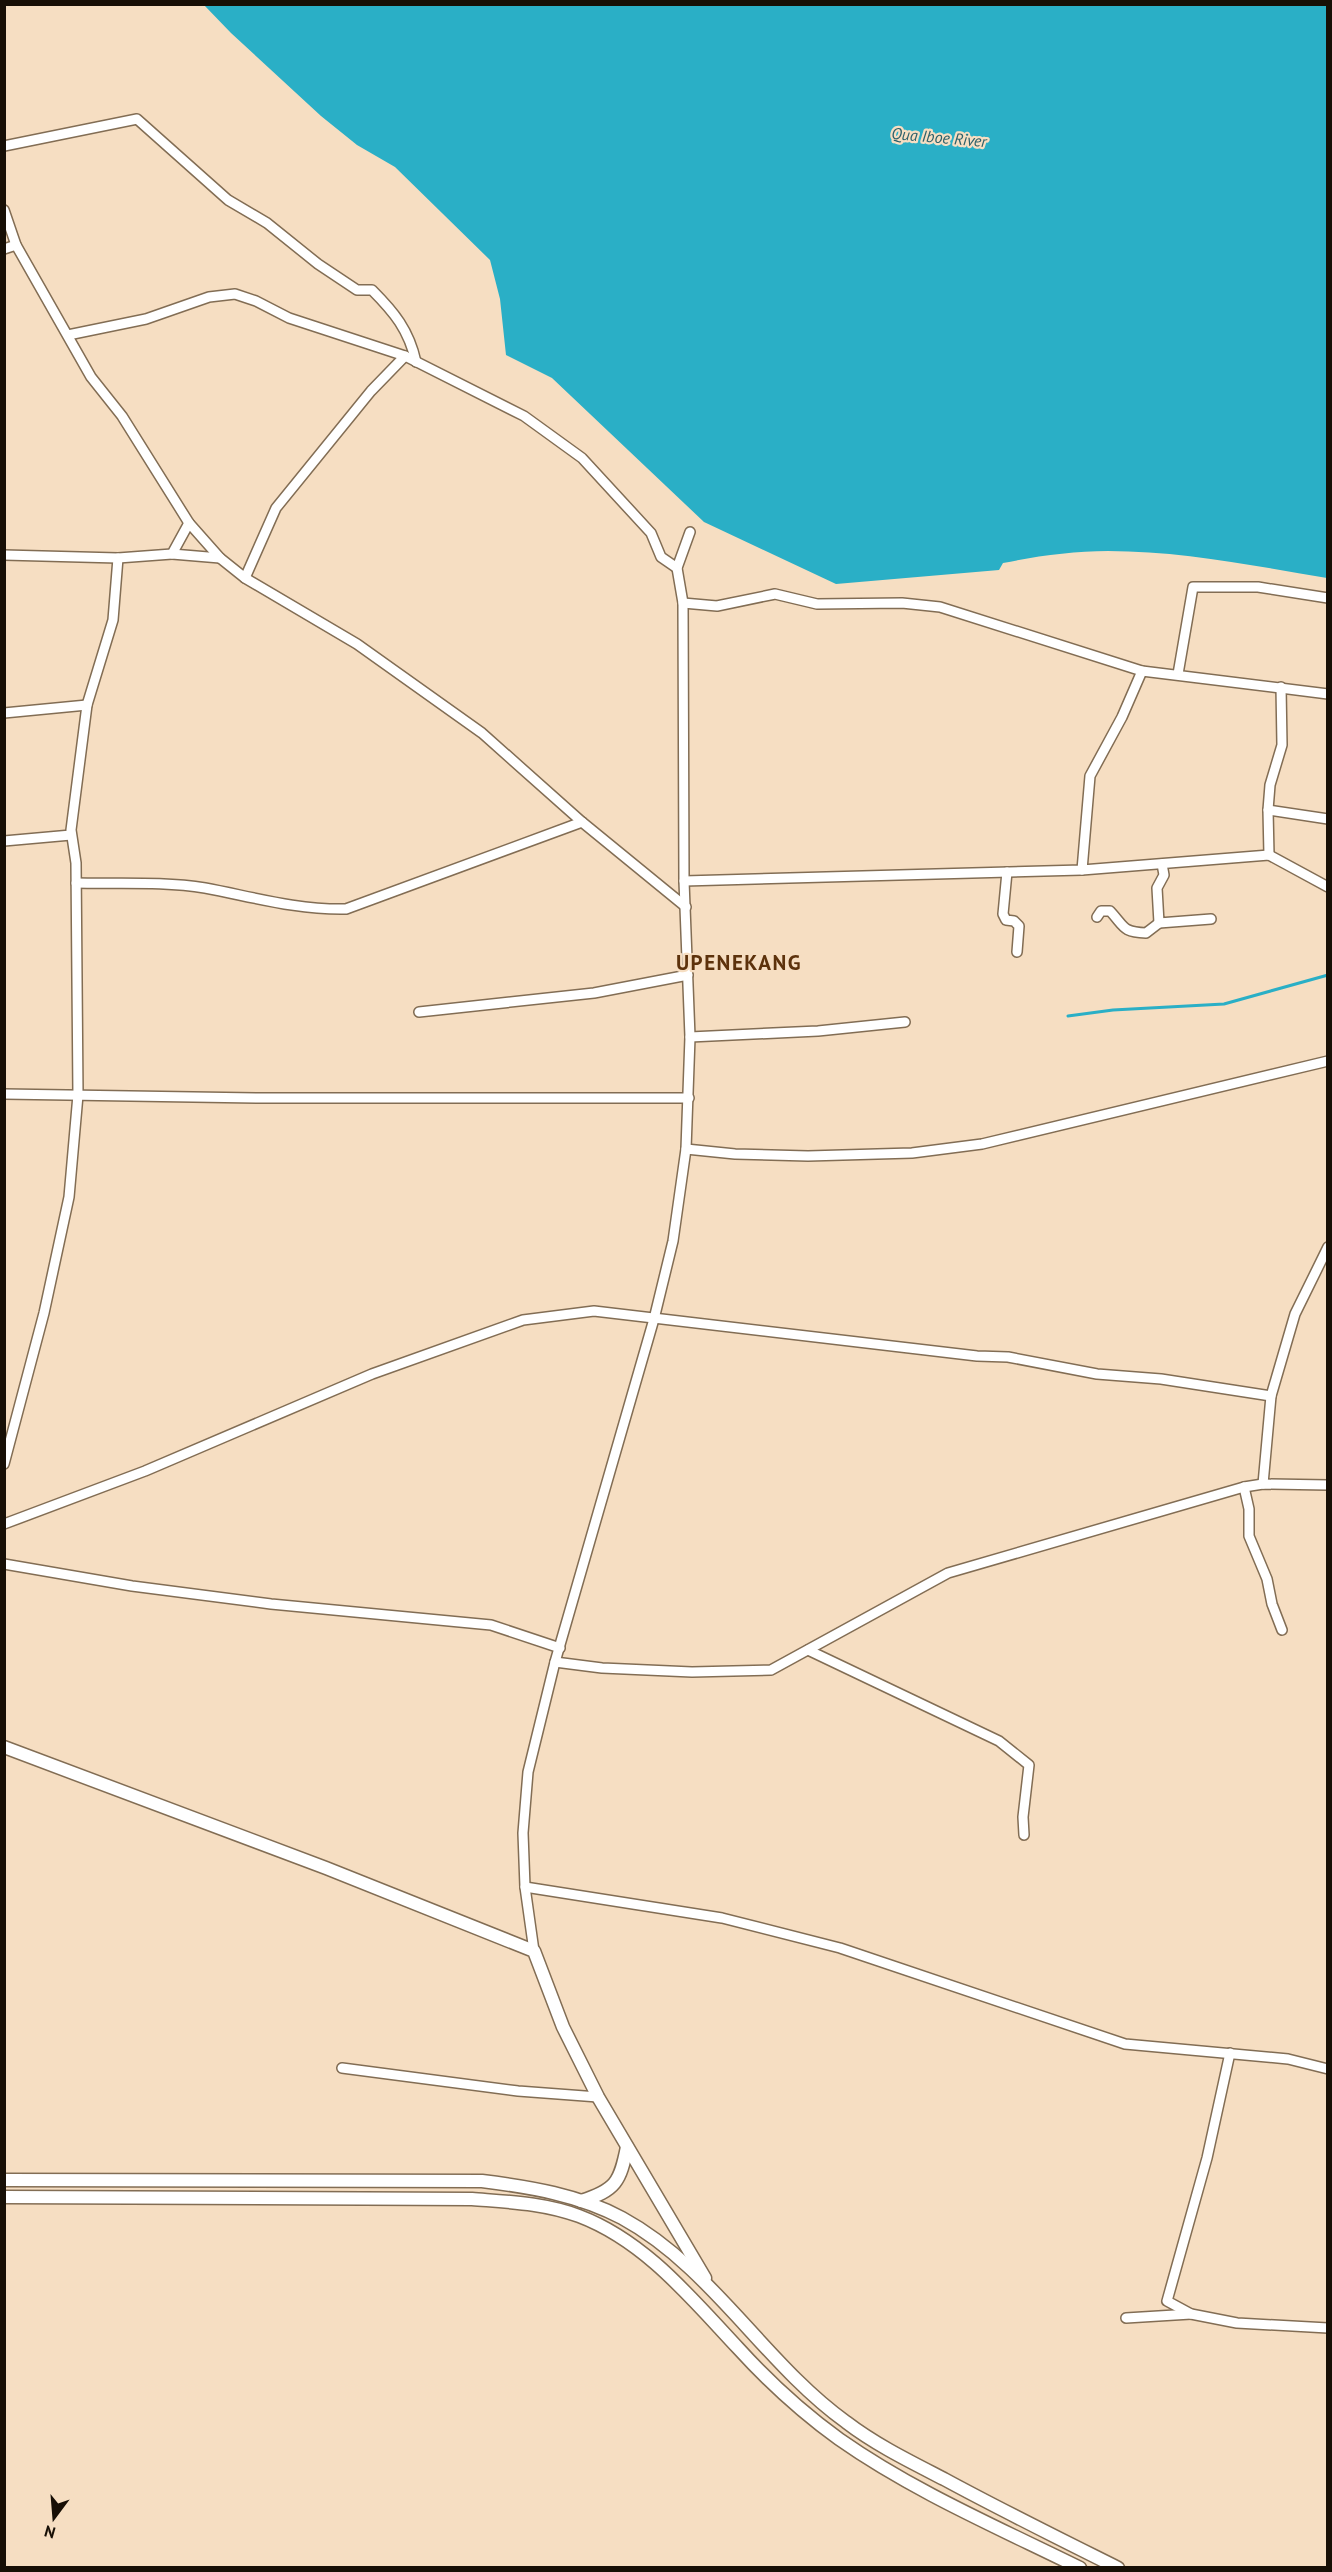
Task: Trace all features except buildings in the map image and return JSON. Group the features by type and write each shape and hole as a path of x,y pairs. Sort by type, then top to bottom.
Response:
{"main road":[{"path":"4,1747 326,1868 534,1951 563,2027 598,2097 713,2292"},
{"path":"581,2200 603,2194 613,2187 622,2170 627,2147"},
{"path":"4,2180 482,2181 529,2187 581,2200 622,2218 669,2250 713,2292 748,2332 804,2387 846,2423 908,2460 1118,2568"},
{"path":"367,2182 381,2200"},
{"path":"4,2197 472,2199 532,2203 579,2217 622,2237 687,2294 792,2400 839,2439 906,2480 1080,2568"}],"street":[{"path":"4,146 137,118 228,200 267,223 318,264 357,290 372,290 404,327 411,339 416,362"},
{"path":"4,210 16,245 91,377 122,416 189,523 220,558 245,578 357,644 473,726 582,822 686,907"},
{"path":"4,249 16,245"},
{"path":"68,335 146,319 209,297 235,294 256,301 288,318 405,356 524,416 582,458 651,533 661,557 677,568"},
{"path":"245,578 276,508 371,392 405,356"},
{"path":"172,554 189,523"},
{"path":"534,1951 525,1887 523,1833 528,1772 555,1662 654,1319 673,1241 686,1149 690,1037 684,881 683,603 677,568 690,532"},
{"path":"4,555 118,558 172,554 220,558"},
{"path":"4,1464 44,1312 69,1197 78,1095 76,883 71,835 87,705 113,620 118,558"},
{"path":"1178,674 1193,587 1258,587 1328,598"},
{"path":"683,603 717,606 775,594 817,604 902,603 940,607 1142,671 1328,694"},
{"path":"1082,870 1090,776 1122,717 1142,671"},
{"path":"1269,855 1270,785 1282,745 1281,687"},
{"path":"4,713 87,705"},
{"path":"1268,810 1328,819"},
{"path":"76,883 203,888 277,904 318,910 346,909 582,822"},
{"path":"4,841 71,835"},
{"path":"684,881 1082,870 1269,855 1328,886"},
{"path":"1159,923 1157,888 1164,875 1162,864"},
{"path":"1007,873 1003,914 1006,920 1014,921 1018,926 1017,952"},
{"path":"1097,918 1101,911 1110,911 1124,929 1146,933 1159,923 1211,919"},
{"path":"419,1012 594,993 688,975"},
{"path":"690,1037 818,1031 905,1022"},
{"path":"686,1149 735,1154 808,1156 912,1153 982,1144 1328,1061"},
{"path":"4,1094 689,1098"},
{"path":"1263,1484 1271,1396 1295,1314 1328,1248"},
{"path":"4,1524 145,1471 372,1374 523,1320 594,1311 977,1356 1008,1357 1097,1374 1161,1379 1271,1396"},
{"path":"555,1662 602,1668 692,1672 771,1670 948,1573 1244,1486 1328,1485"},
{"path":"1244,1486 1249,1509 1249,1536 1267,1579 1272,1604 1282,1630"},
{"path":"4,1564 132,1586 271,1604 492,1625 560,1648"},
{"path":"808,1650 999,1741 1029,1765 1023,1817 1024,1835"},
{"path":"525,1887 722,1918 840,1948 1125,2044 1288,2059 1328,2069"},
{"path":"1191,2314 1167,2301 1207,2158 1230,2053"},
{"path":"342,2068 518,2091 598,2097"},
{"path":"1126,2318 1191,2314 1237,2323 1328,2328"}],"water":[{"name":"Qua Iboe River","path":"204,5 1327,5 1327,578 1191,556 1108,551 1029,558 1003,563 999,570 836,584 704,522 552,378 506,355 500,299 490,260 395,167 357,145 321,116"}],"waterway":[{"path":"1068,1016 1113,1010 1224,1004 1328,975"}],"district":[{"name":"UPENEKANG","path":"739,962"}]}
